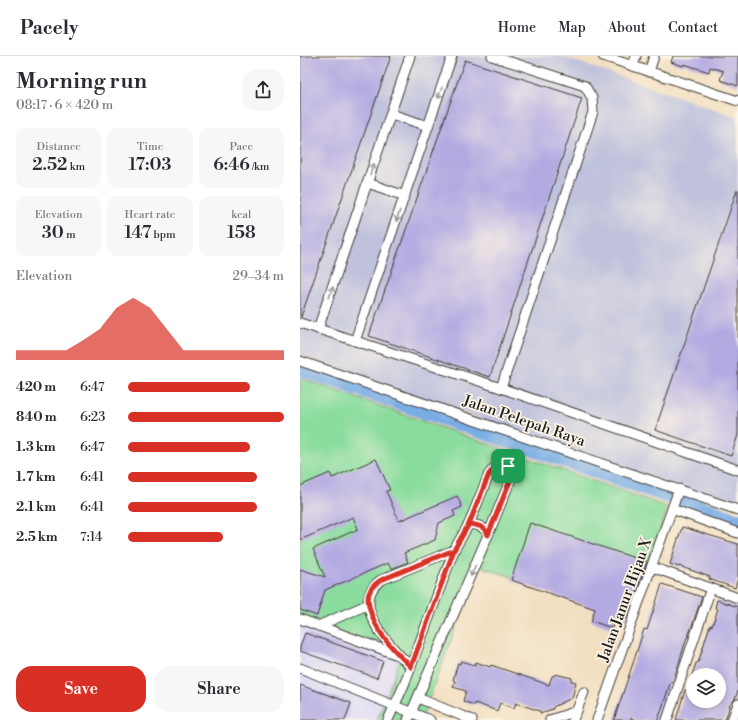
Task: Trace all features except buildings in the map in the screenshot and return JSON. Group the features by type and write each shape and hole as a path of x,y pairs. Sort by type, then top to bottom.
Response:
{"street":[{"path":"318,329 410,56"},
{"path":"355,341 452,56"},
{"path":"492,56 585,86 592,98 593,112 501,388"},
{"path":"603,56 738,101"},
{"path":"633,66 636,56"},
{"path":"649,72 654,56"},
{"path":"391,114 428,126"},
{"path":"368,183 405,196"},
{"path":"300,323 501,388 738,470"},
{"name":"Jalan Pelepah Raya","path":"300,361 738,510"},
{"path":"388,720 411,667 454,550 469,524 489,474 497,466 508,466 511,470 512,476 488,535 409,716"},
{"name":"Jalan Janur Hijau X","path":"597,720 679,489"},
{"path":"674,505 738,533"},
{"path":"469,524 481,526 487,530 488,535"},
{"path":"411,667 399,656 375,625 369,604 368,597 370,591 375,584 381,580 454,550"},
{"path":"652,567 738,598"},
{"path":"667,720 711,588"},
{"path":"318,626 369,604"},
{"path":"300,619 399,656"},
{"path":"300,668 394,707 409,716 430,720"},
{"path":"550,720 575,716 584,692"},
{"path":"418,698 472,720"},
{"path":"732,720 738,704"}],"shaded area":[{"path":"300,56 560,56 738,117 738,507 494,424 300,355"},
{"path":"300,624 401,660 377,720 300,720"}],"green space":[{"path":"300,378 668,507 629,616 479,566 421,720 377,720 400,660 300,624"}],"waterway":[{"path":"300,368 669,496"},
{"path":"683,501 738,521"}],"route":[{"path":"508,466 497,466 489,474 469,524 454,550 381,580 375,584 370,591 368,597 370,612 375,625 384,638 411,667 454,550 469,524 481,526 487,530 488,535 512,476 511,470 508,466"}]}
